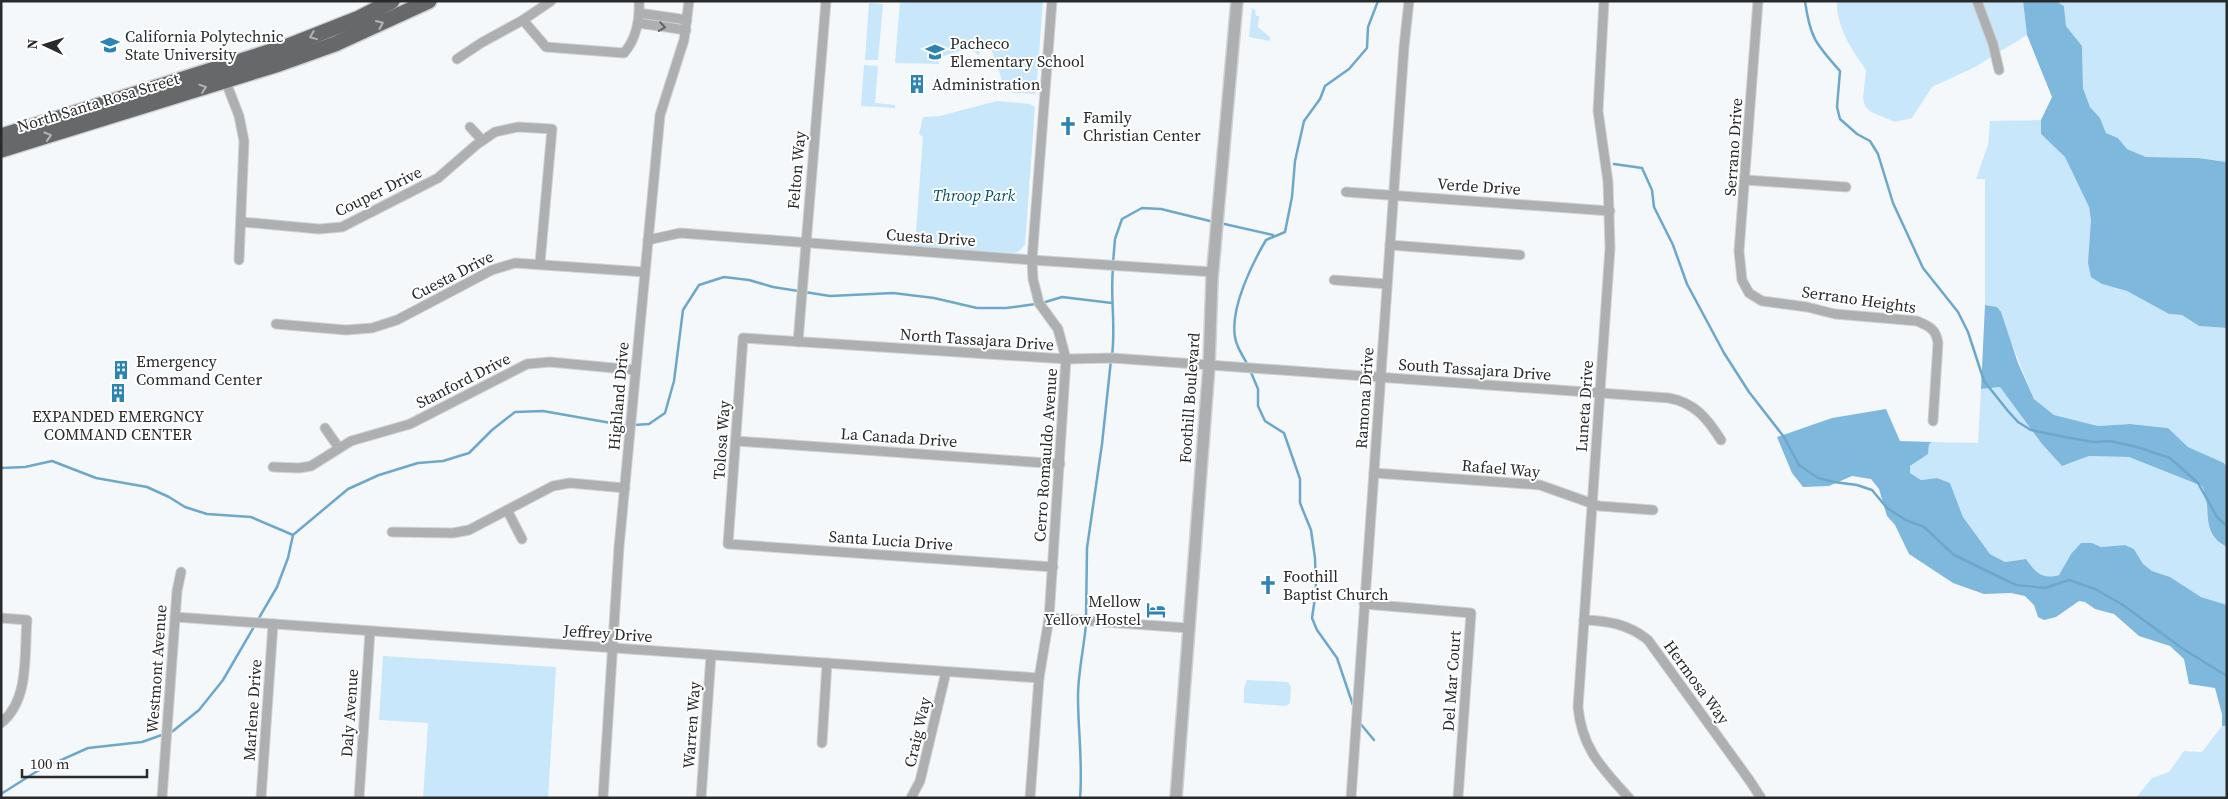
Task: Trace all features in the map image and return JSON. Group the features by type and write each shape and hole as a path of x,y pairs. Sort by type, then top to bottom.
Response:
{"highway":[{"name":"North Santa Rosa Street","path":"1,150 223,74 359,18 392,1"},
{"name":"North Santa Rosa Street","path":"1,136 335,44 429,1"}],"street":[{"path":"458,59 551,1"},
{"path":"523,20 546,47 624,53 631,45 639,18 639,1"},
{"name":"Highland Drive","path":"603,798 625,488 660,116 687,25 689,1"},
{"name":"Felton Way","path":"798,342 826,1"},
{"name":"Cerro Romauldo Avenue","path":"1030,798 1039,678 1049,618 1066,360 1058,330 1040,303 1033,279 1032,260 1052,1"},
{"name":"Foothill Boulevard","path":"1176,798 1208,366 1213,272 1237,1"},
{"name":"Ramona Drive","path":"1351,798 1393,195 1409,1"},
{"name":"Luneta Drive","path":"1604,1 1598,111 1610,211 1610,248 1578,707 1580,722 1590,751 1598,764 1629,798"},
{"name":"Serrano Drive","path":"1749,292 1742,280 1740,263 1758,1"},
{"path":"1977,1 1993,44 1998,70"},
{"path":"639,18 687,25"},
{"path":"223,74 239,116 244,140 239,260"},
{"path":"470,127 482,140"},
{"name":"Couper Drive","path":"242,222 327,229 349,225 438,178 482,140 496,132 512,128 552,129 540,263"},
{"path":"1746,180 1846,187"},
{"name":"Verde Drive","path":"1346,192 1610,211"},
{"name":"Cuesta Drive","path":"648,240 680,233 1213,272"},
{"path":"1390,245 1520,254"},
{"name":"Cuesta Drive","path":"276,324 346,330 372,328 397,320 500,266 515,262 644,272"},
{"path":"1334,280 1387,284"},
{"name":"Serrano Heights","path":"1749,292 1755,297 1771,302 1850,316 1916,321 1929,326 1937,335 1938,343 1932,421"},
{"name":"North Tassajara Drive","path":"743,338 1066,360 1112,358 1208,366"},
{"name":"Tolosa Way","path":"728,544 743,338"},
{"name":"Stanford Drive","path":"273,467 305,468 316,464 339,448 361,437 410,424 527,364 550,362 635,370"},
{"name":"South Tassajara Drive","path":"1208,366 1669,398 1688,403 1704,415 1721,440"},
{"path":"325,428 339,448"},
{"name":"La Canada Drive","path":"736,441 1060,464"},
{"name":"Rafael Way","path":"1374,473 1540,485 1592,504 1621,509 1653,510"},
{"path":"392,532 459,532 469,530 553,486 564,483 625,488"},
{"path":"507,510 522,539"},
{"name":"Santa Lucia Drive","path":"728,544 1053,567"},
{"name":"Westmont Avenue","path":"162,798 175,617 181,572"},
{"name":"Del Mar Court","path":"1364,604 1471,613 1458,798"},
{"name":"Jeffrey Drive","path":"175,617 1039,678"},
{"path":"1,618 27,620 20,698 10,716 1,723"},
{"path":"1049,618 1188,628"},
{"name":"Hermosa Way","path":"1584,620 1618,623 1634,630 1648,640 1745,773 1760,798"},
{"name":"Marlene Drive","path":"261,798 273,624"},
{"name":"Daly Avenue","path":"359,798 370,631"},
{"name":"Warren Way","path":"701,798 711,655"},
{"path":"822,743 827,664"},
{"name":"Craig Way","path":"911,798 920,781 946,672"}],"green space":[{"path":"900,1 1043,1 1036,94 1006,92 992,51 981,41 979,56 971,50 966,50 938,58 939,64 895,63"},
{"path":"1837,1 2023,1 2027,35 1975,67 1932,87 1912,118 1895,122 1871,112 1865,106 1863,98 1866,70 1850,46 1842,29 1837,11"},
{"path":"2056,1 2227,1 2227,162 2198,158 2146,157 2127,149 2118,138 2106,133 2100,118 2090,107 2083,87 2082,46 2066,26 2064,6"},
{"path":"869,3 883,4 878,60 865,60"},
{"path":"1252,8 1255,10 1256,16 1259,16 1258,27 1270,37 1270,41 1249,37"},
{"path":"864,65 878,66 875,103 895,105 895,108 861,106"},
{"name":"Throop Park","path":"997,101 1030,104 1035,107 1025,245 1018,252 1012,253 915,246 923,137 919,134 923,117 940,116"},
{"path":"2041,120 2041,134 2065,157 2089,207 2102,284 2127,291 2169,314 2182,315 2199,326 2227,328 2227,468 2224,463 2188,447 2168,428 2130,424 2098,426 2054,415 2034,399 1997,307 1985,305 1985,179 1976,179 1988,145 1990,121"},
{"path":"2000,387 2042,444 2062,466 2089,456 2129,457 2202,486 2207,497 2210,530 2218,541 2227,547 2227,605 2201,597 2170,577 2152,571 2143,564 2134,549 2125,545 2101,547 2092,543 2071,554 2059,575 2053,576 2039,574 2025,559 2005,562 1990,554 1963,517 1950,483 1937,478 1921,480 1910,473 1910,466 1928,454 1929,444 1932,442 1978,443 1981,389"},
{"path":"383,656 556,667 548,798 423,798 428,723 379,720"},
{"path":"1247,680 1288,682 1291,687 1290,703 1286,706 1244,703 1244,688"},
{"path":"2222,726 2227,726 2227,798 2136,798 2152,778 2169,772 2184,751 2202,752"}],"shaded area":[{"path":"2023,1 2056,1 2064,6 2066,26 2082,46 2083,88 2090,107 2100,118 2106,133 2118,138 2127,149 2146,157 2198,158 2227,162 2227,328 2199,326 2182,315 2169,314 2127,291 2102,284 2091,277 2088,263 2091,220 2089,207 2065,157 2041,134 2041,120 2052,97 2027,35"},
{"path":"1985,305 1997,307 2001,312 2018,363 2034,399 2054,415 2098,426 2130,424 2168,428 2188,447 2224,463 2227,468 2227,547 2213,535 2208,520 2207,504 2202,486 2129,457 2089,456 2062,466 2042,444 2000,387 1981,389"},
{"path":"1886,409 1900,441 1932,442 1929,444 1928,454 1910,466 1910,473 1921,480 1937,478 1950,483 1963,517 1990,554 2005,562 2026,559 2043,576 2053,576 2059,575 2071,554 2081,543 2092,543 2101,547 2125,545 2134,549 2143,564 2152,571 2170,577 2201,597 2227,605 2227,726 2222,726 2222,714 2215,688 2189,684 2184,659 2170,646 2139,636 2114,614 2095,609 2085,602 2079,601 2056,617 2044,620 2038,617 2034,605 2025,596 2011,593 1984,594 1953,583 1909,554 1895,525 1887,516 1879,489 1871,479 1852,476 1829,486 1803,487 1792,473 1777,437 1832,418"}],"waterway":[{"path":"1248,365 1238,348 1234,325 1243,287 1266,240 1285,232 1292,197 1295,161 1304,121 1320,99 1325,86 1349,69 1367,48 1368,27 1378,1"},
{"path":"1805,1 1809,24 1815,40 1840,71 1837,107 1840,119 1857,134 1870,141 1878,154 1893,203 1923,268 1958,312 1968,332 1984,381 2008,411 2018,422 2031,430 2094,442 2110,441 2137,447 2170,458 2198,483 2217,517 2227,526"},
{"path":"1614,164 1642,168 1652,190 1654,207 1673,245 1687,284 1724,353 1749,392 1784,437 1799,465 1818,478 1857,485 1872,490 1887,508 1906,520 1924,527 1954,555 2016,585 2045,588 2069,580 2095,589 2123,605 2183,649 2227,676"},
{"path":"1113,263 1115,239 1122,219 1142,208 1161,209 1214,222"},
{"path":"1220,223 1273,235"},
{"path":"1112,355 1113,268"},
{"path":"634,425 649,424 665,413 674,381 683,310 699,285 724,277 830,296 893,293 934,298 977,308 1006,308 1036,304"},
{"path":"1042,303 1062,297 1112,303"},
{"path":"1086,618 1087,548 1102,444 1111,360"},
{"path":"1250,370 1258,389 1258,406 1265,421 1284,433 1300,479 1300,503 1311,530 1315,558 1316,591 1312,618 1317,630 1337,658 1354,708"},
{"path":"1,794 39,770 88,748 142,742 173,731 199,710 223,680 277,587 288,558 293,535 348,489 379,475 418,463 443,461 469,453 492,430 515,412 543,411 628,426"},
{"path":"1,468 25,467 52,461 96,478 147,487 185,507 207,514 251,517 293,535"},
{"path":"1080,798 1078,688 1086,624"},
{"path":"1359,722 1374,740"}],"place":[{"name":"California Polytechnic State University","path":"110,45"},
{"name":"Pacheco Elementary School","path":"935,52"},
{"name":"Administration","path":"917,84"},
{"name":"Family Christian Center","path":"1068,126"},
{"name":"Emergency Command Center","path":"121,370"},
{"name":"EXPANDED EMERGNCY COMMAND CENTER","path":"118,393"},
{"name":"Foothill Baptist Church","path":"1268,585"},
{"name":"Mellow Yellow Hostel","path":"1156,610"}]}
